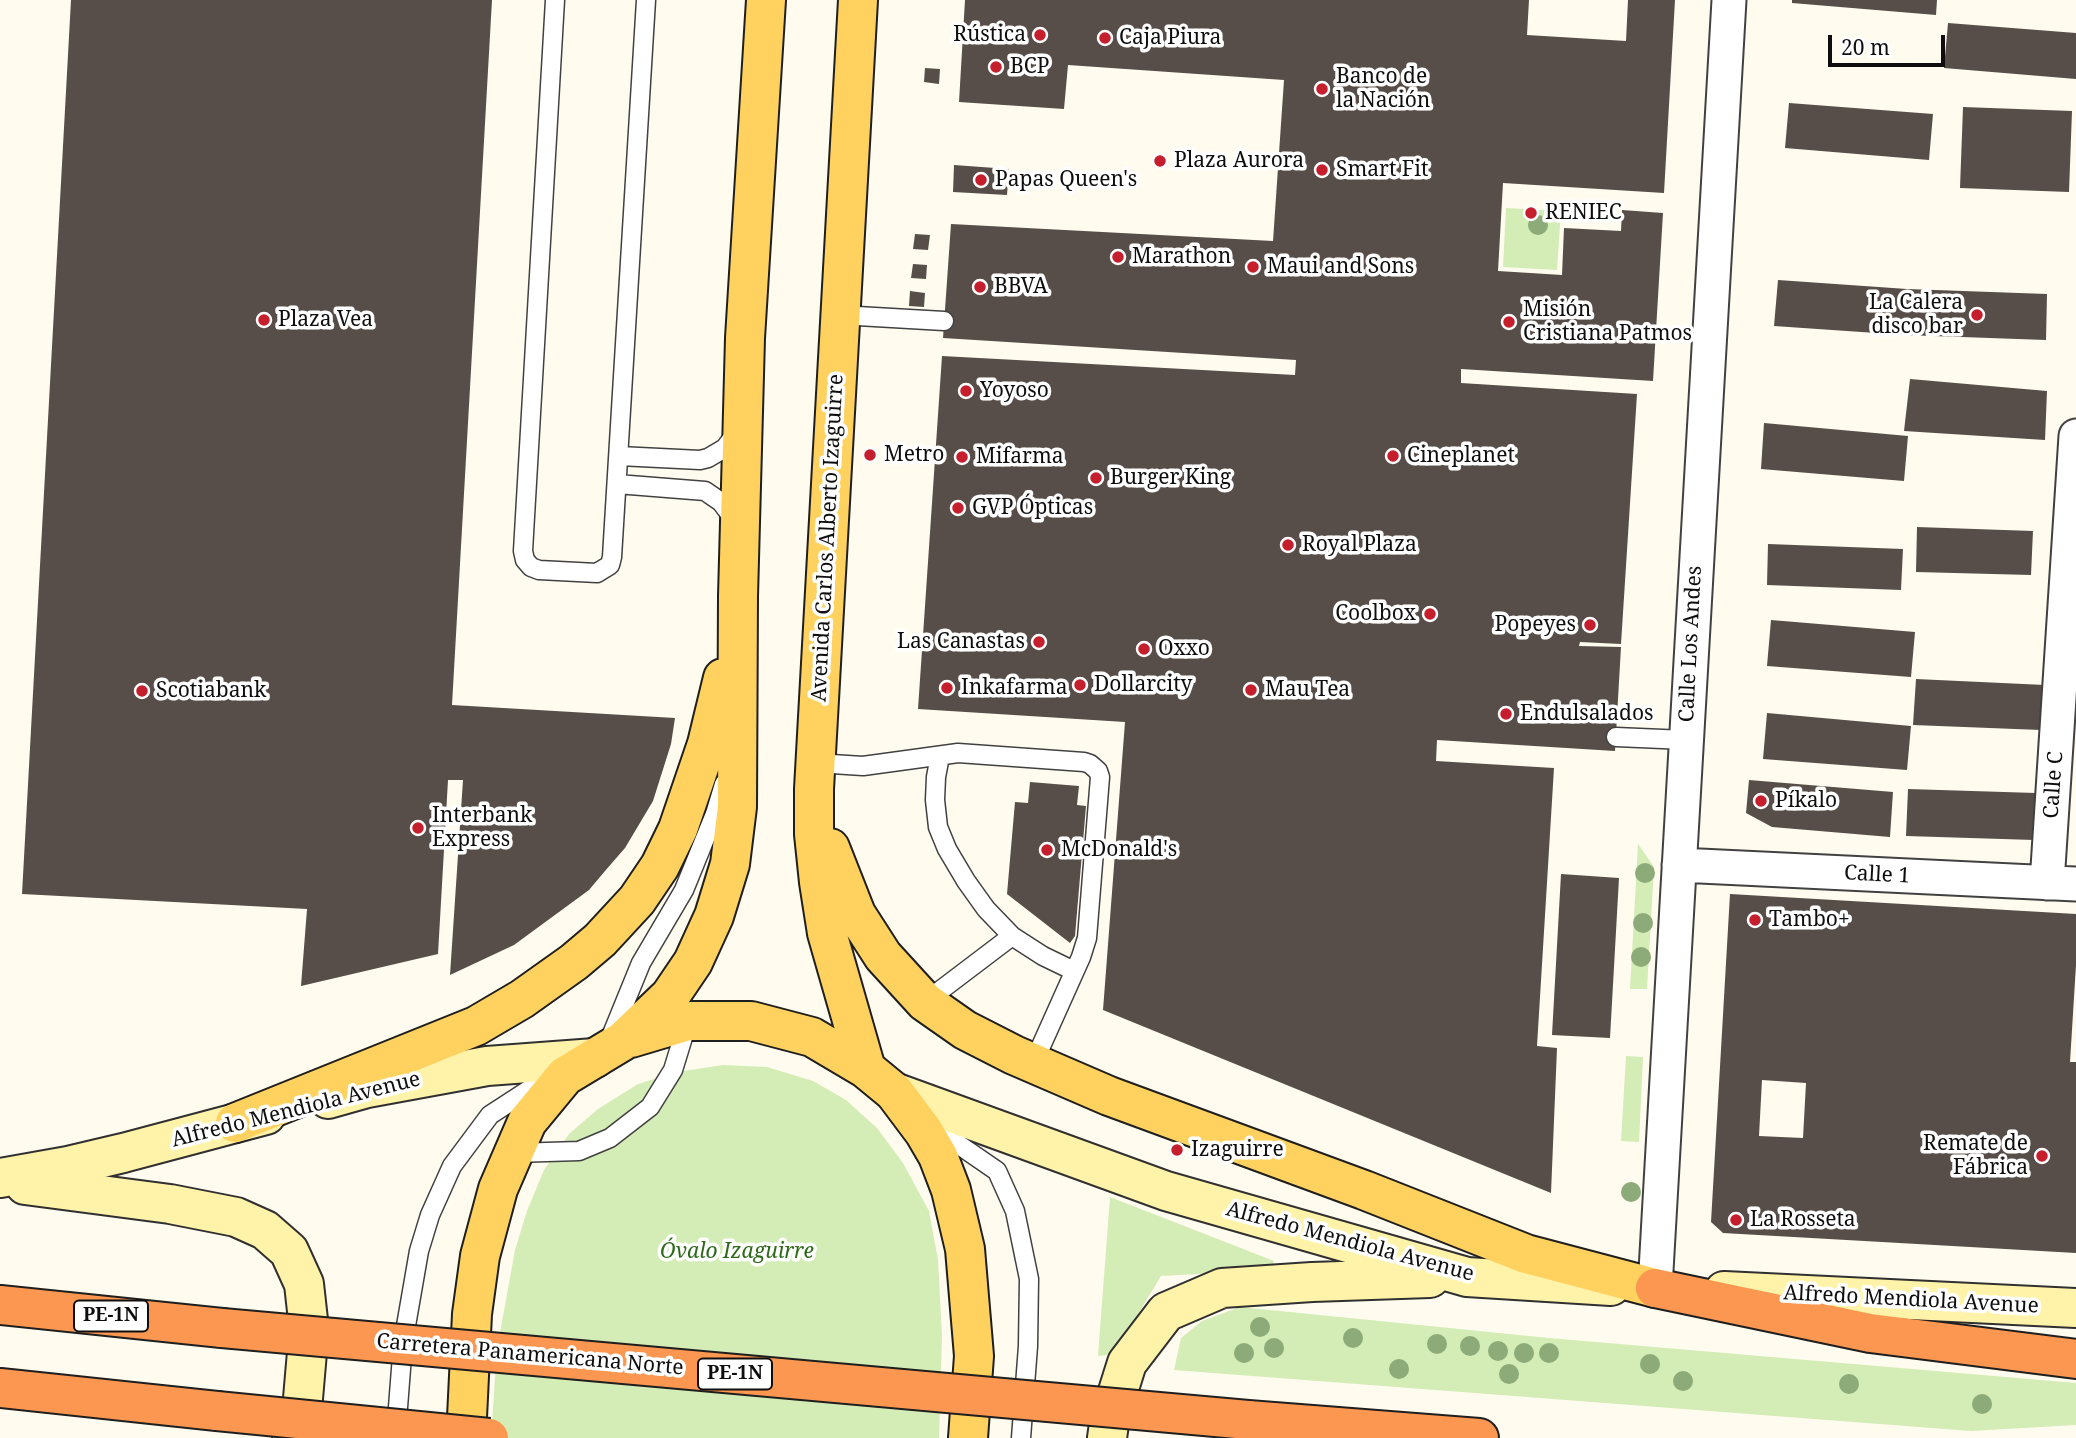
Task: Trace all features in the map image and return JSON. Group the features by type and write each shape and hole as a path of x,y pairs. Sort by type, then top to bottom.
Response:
{"highway":[{"path":"1655,1289 1870,1333 2076,1359"},
{"name":"Carretera Panamericana Norte","path":"0,1305 222,1328 1248,1420 1479,1438"},
{"path":"0,1388 489,1438"}],"main road":[{"path":"466,1438 472,1314 480,1256 499,1189 527,1122 597,1057 670,996 693,962 714,916 730,864 737,807 739,529 745,338 766,0"},
{"name":"Avenida Carlos Alberto Izaguirre","path":"858,0 815,776 819,882 827,933 889,1090 938,1156 951,1190 965,1249 974,1356 968,1438"},
{"path":"235,1123 333,1082 445,1040 496,1015 574,962 624,916 660,866 691,795 717,710 738,596"},
{"path":"815,776 834,860 856,914 883,956 925,1003 965,1030 1033,1064 1109,1096 1364,1190 1526,1254 1655,1289"},
{"name":"Avenida Carlos Alberto Izaguirre","path":"597,1057 688,1021 751,1021 811,1037 889,1090"},
{"name":"Alfredo Mendiola Avenue","path":"0,1180 112,1156 367,1088 487,1066 597,1057"},
{"name":"Alfredo Mendiola Avenue","path":"889,1090 1166,1191 1467,1277 1655,1289 2076,1308"},
{"path":"0,1180 236,1216 265,1230 289,1251 304,1284 309,1329 302,1410 292,1438"},
{"path":"1107,1438 1110,1417 1127,1363 1166,1312 1222,1288 1467,1277"}],"street":[{"name":"Calle Los Andes","path":"1655,1289 1729,0"},
{"name":"Calle C","path":"2062,884 2076,436"},
{"name":"Calle 1","path":"1679,865 2062,884"}],"lane":[{"path":"555,0 524,538 525,559 531,567 539,570 597,573 610,565 612,557 646,0"},
{"path":"840,315 944,321"},
{"path":"619,456 708,458 725,448 742,423"},
{"path":"617,484 705,491 728,508 739,529"},
{"path":"1616,737 1686,740"},
{"path":"815,776 863,766 958,753 1084,762 1098,771 1100,778 1087,938 1033,1064"},
{"path":"940,756 935,800 938,827 947,849 986,909 1012,936 1036,952 1074,971"},
{"path":"925,1003 1012,936"},
{"path":"514,1153 579,1151 610,1138 650,1107 673,1070 688,1021"},
{"path":"396,1438 403,1342 419,1251 430,1215 452,1166 490,1115 530,1089 597,1057"},
{"path":"889,1090 997,1171 1015,1211 1029,1279 1028,1346 1021,1438"}],"green space":[{"path":"1506,208 1561,211 1557,270 1503,267"},
{"path":"1638,844 1654,867 1647,989 1630,989"},
{"path":"1626,1056 1643,1057 1639,1142 1621,1141"},
{"name":"Óvalo Izaguirre","path":"723,1065 767,1067 813,1081 846,1100 877,1128 903,1163 929,1211 938,1260 942,1336 939,1438 491,1438 497,1349 515,1250 544,1170 569,1134 598,1109 638,1084 677,1072"},
{"path":"1110,1197 1274,1261 1270,1270 1161,1276 1114,1354 1098,1356"},
{"path":"1240,1307 1549,1338 2076,1383 2076,1425 1971,1431 1174,1370 1181,1338 1202,1321"}],"building":[{"name":"Plaza Vea","path":"71,0 492,0 452,705 675,718 671,744 653,801 625,848 589,890 514,945 450,975 463,780 448,780 438,954 301,986 307,909 22,894"},
{"path":"965,0 1529,0 1527,35 1626,41 1628,0 1675,0 1664,193 1503,183 1498,271 1562,275 1564,228 1621,231 1622,210 1663,213 1653,381 1461,369 1461,383 1637,394 1621,644 1580,642 1579,646 1621,647 1615,751 1437,740 1436,761 1554,768 1537,1046 1557,1048 1551,1193 1103,1010 1125,722 918,709 942,356 1295,375 1296,360 943,338 951,224 1273,241 1284,80 1068,65 1064,109 959,102"},
{"path":"1792,0 1937,0 1936,15 1792,3"},
{"path":"1948,23 2076,33 2076,79 1944,68"},
{"path":"925,68 940,69 939,84 924,82"},
{"path":"1789,103 1933,114 1929,160 1785,148"},
{"path":"1963,107 2072,111 2069,192 1960,188"},
{"name":"Papas Queen's","path":"954,165 1009,169 1007,195 953,192"},
{"path":"915,234 930,235 928,250 913,249"},
{"path":"913,264 927,265 926,279 911,278"},
{"path":"1778,280 1907,289 2047,294 2046,340 1905,335 1774,326"},
{"path":"910,291 925,293 924,307 909,306"},
{"path":"1910,379 2047,391 2045,440 1904,431"},
{"path":"1764,423 1908,436 1904,481 1761,469"},
{"path":"1917,527 2033,531 2031,575 1916,572"},
{"path":"1768,544 1903,549 1901,590 1767,585"},
{"path":"1771,620 1915,632 1911,677 1767,666"},
{"path":"1916,679 2045,685 2041,730 1913,725"},
{"path":"1767,713 1911,726 1907,770 1763,759"},
{"path":"1749,780 1893,792 1890,837 1772,827 1746,813"},
{"name":"McDonald's","path":"1030,782 1079,786 1077,805 1086,806 1075,936 1070,943 1007,894 1015,802 1028,803"},
{"path":"1908,789 2036,793 2034,840 1906,836"},
{"path":"1561,874 1619,878 1610,1038 1552,1035"},
{"path":"1730,894 2076,914 2070,1062 2076,1062 2076,1253 1723,1233 1711,1222","holes":["1762,1080 1806,1083 1803,1138 1759,1136"]}],"place":[{"name":"Rústica","path":"1040,35"},
{"name":"Caja Piura","path":"1105,38"},
{"name":"BCP","path":"996,67"},
{"name":"Banco de la Nación","path":"1322,89"},
{"name":"Plaza Aurora","path":"1160,161"},
{"name":"Smart Fit","path":"1322,170"},
{"name":"Papas Queen's","path":"981,180"},
{"name":"RENIEC","path":"1531,213"},
{"name":"Marathon","path":"1118,257"},
{"name":"Maui and Sons","path":"1253,267"},
{"name":"BBVA","path":"980,287"},
{"name":"La Calera disco bar","path":"1977,315"},
{"name":"Plaza Vea","path":"264,320"},
{"name":"Misión Cristiana Patmos","path":"1509,322"},
{"name":"Yoyoso","path":"966,391"},
{"name":"Metro","path":"870,455"},
{"name":"Cineplanet","path":"1393,456"},
{"name":"Mifarma","path":"962,457"},
{"name":"Burger King","path":"1096,478"},
{"name":"GVP Ópticas","path":"958,508"},
{"name":"Royal Plaza","path":"1288,545"},
{"name":"Coolbox","path":"1430,614"},
{"name":"Popeyes","path":"1590,625"},
{"name":"Las Canastas","path":"1039,642"},
{"name":"Oxxo","path":"1144,649"},
{"name":"Dollarcity","path":"1080,685"},
{"name":"Inkafarma","path":"947,688"},
{"name":"Mau Tea","path":"1251,690"},
{"name":"Scotiabank","path":"142,691"},
{"name":"Endulsalados","path":"1506,714"},
{"name":"Píkalo","path":"1761,801"},
{"name":"Interbank Express","path":"418,828"},
{"name":"McDonald's","path":"1047,850"},
{"name":"Tambo+","path":"1755,920"},
{"name":"Izaguirre","path":"1177,1150"},
{"name":"Remate de Fábrica","path":"2042,1156"},
{"name":"La Rosseta","path":"1736,1220"}]}
